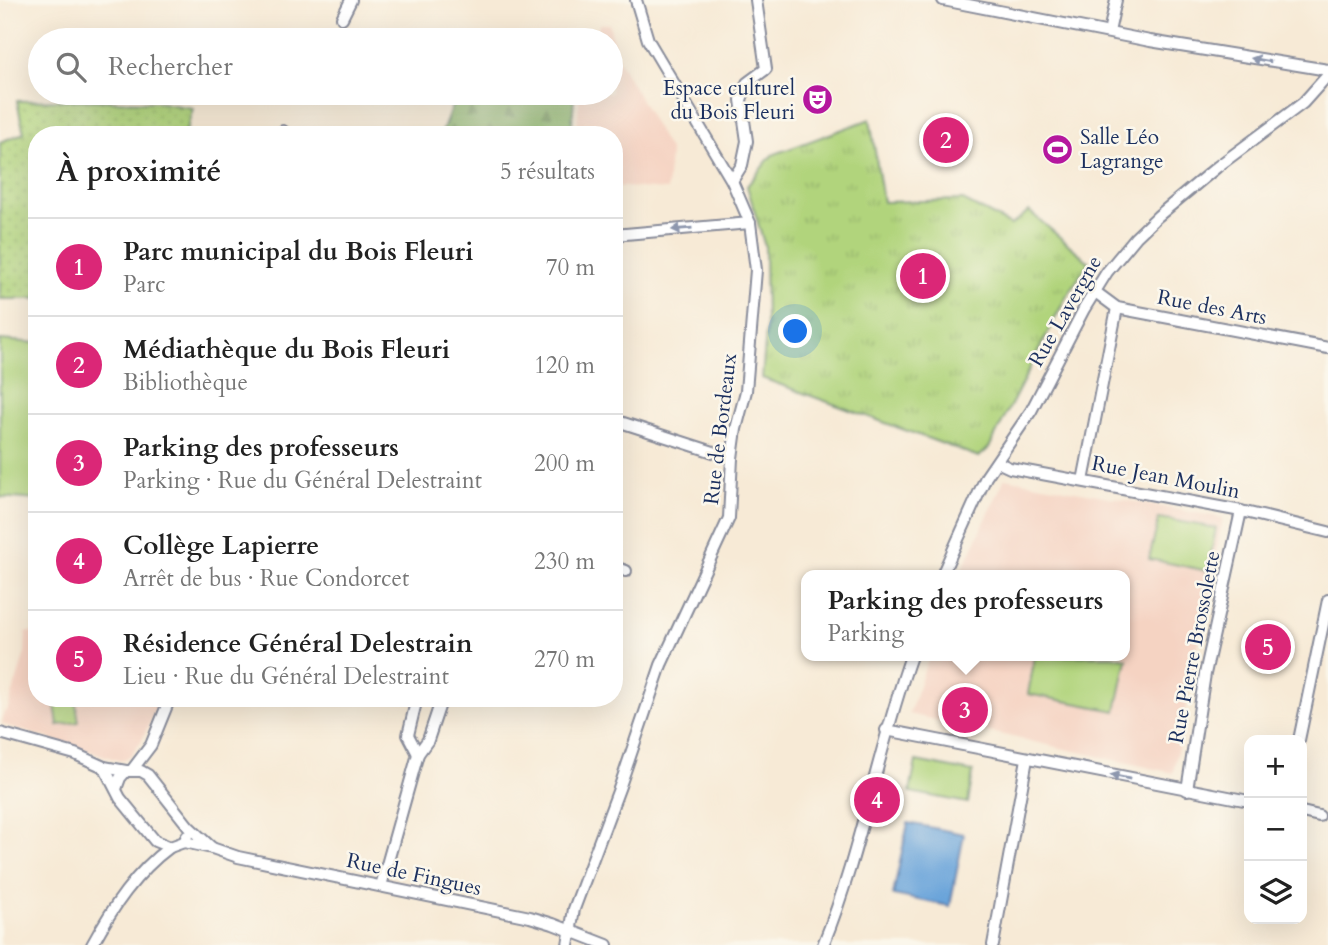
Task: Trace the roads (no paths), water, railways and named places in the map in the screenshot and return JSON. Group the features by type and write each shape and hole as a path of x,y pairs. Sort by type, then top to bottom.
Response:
{"street":[{"path":"342,18 351,0"},
{"name":"Rue de Bordeaux","path":"568,945 574,909 661,665 729,518 732,458 746,391 756,270 750,223 732,181 648,40 636,0"},
{"path":"732,181 742,164 747,141 741,100 747,83 766,69 756,0"},
{"path":"943,0 999,6 1109,33 1328,72"},
{"path":"1109,33 1116,0"},
{"name":"Rue Lavergne","path":"944,570 986,477 1031,411 1094,291 1116,260 1158,216 1217,167 1303,103 1328,72"},
{"path":"623,234 750,223"},
{"name":"Rue des Arts","path":"1094,291 1116,308 1328,348"},
{"path":"1083,481 1116,308"},
{"path":"623,423 732,458"},
{"name":"Rue Jean Moulin","path":"997,462 1010,468 1241,510 1328,532"},
{"name":"Rue Pierre Brossolette","path":"1187,790 1205,674 1241,510"},
{"path":"1300,735 1328,600"},
{"path":"823,945 848,877 887,730 909,661"},
{"path":"0,733 75,754 104,767 148,775 151,745 166,707"},
{"path":"415,707 408,735 418,754"},
{"path":"381,886 418,754 428,740 439,707"},
{"path":"887,730 1244,800"},
{"path":"116,789 120,778 151,745"},
{"path":"993,945 1027,759"},
{"path":"104,767 120,797 155,841 170,847"},
{"name":"Rue de Fingues","path":"148,775 189,827 212,848"},
{"path":"1307,813 1320,816"},
{"path":"92,945 132,884 153,859 170,847 184,842 189,827"},
{"path":"153,859 155,841"},
{"name":"Rue de Fingues","path":"184,842 212,848 238,858 530,917 607,945"}],"water":[{"path":"908,823 964,834 950,906 893,895"}],"place":[{"name":"Espace culturel du Bois Fleuri","path":"818,100"},
{"name":"Médiathèque du Bois Fleuri","path":"946,140"},
{"name":"Salle Léo Lagrange","path":"1057,149"},
{"name":"Parc municipal du Bois Fleuri","path":"923,276"},
{"name":"Résidence Général Delestrain","path":"1268,647"},
{"name":"Parking des professeurs","path":"965,710"},
{"name":"Collège Lapierre","path":"877,800"}]}
